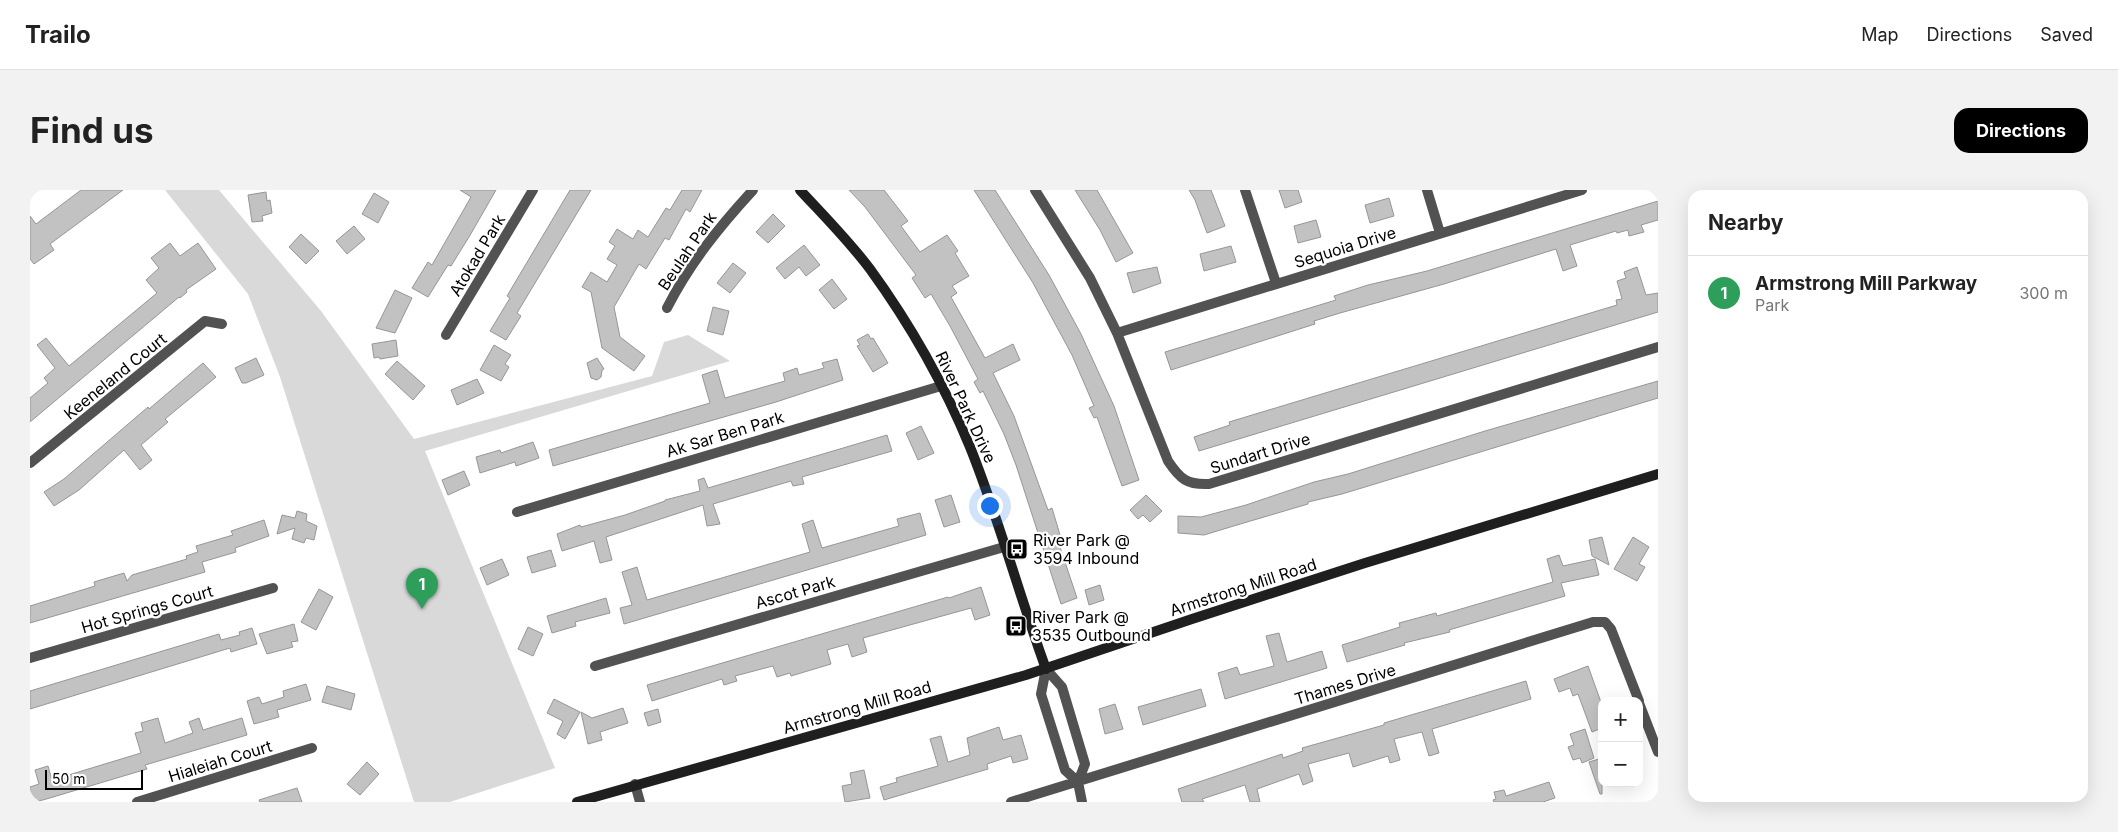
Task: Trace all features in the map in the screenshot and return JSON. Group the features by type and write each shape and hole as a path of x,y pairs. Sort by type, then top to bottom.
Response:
{"main road":[{"name":"River Park Drive","path":"800,190 844,238 869,269 906,322 941,386 972,454 1046,669"},
{"name":"Armstrong Mill Road","path":"577,802 1046,669 1365,563 1658,474"}],"street":[{"name":"Atokad Park","path":"446,335 533,190"},
{"name":"Beulah Park","path":"667,308 687,271 710,239 753,190"},
{"name":"Sundart Drive","path":"1035,190 1090,278 1117,333 1168,461 1180,477 1196,485 1209,484 1658,347"},
{"path":"1245,190 1276,283"},
{"path":"1427,190 1440,233"},
{"name":"Sequoia Drive","path":"1117,333 1582,190"},
{"name":"Keeneland Court","path":"30,463 205,321 222,324"},
{"name":"Ak Sar Ben Park","path":"518,512 941,386"},
{"name":"Ascot Park","path":"595,666 1004,547"},
{"name":"Hot Springs Court","path":"30,658 273,588"},
{"name":"Thames Drive","path":"1011,802 1593,622 1605,622 1611,629 1637,697"},
{"name":"River Park Drive","path":"1046,669 1041,694 1065,770 1078,782"},
{"name":"River Park Drive","path":"1046,669 1062,687 1085,764 1078,782 1082,802"},
{"name":"Thames Drive","path":"1643,713 1658,752"},
{"name":"Hialeiah Court","path":"137,802 312,748"},
{"path":"635,784 640,802"}],"shaded area":[{"path":"165,190 219,190 321,311 414,439 652,376 664,342 688,335 730,361 425,451 555,768 450,802 414,802 280,377 248,294"}],"building":[{"path":"81,190 123,190 50,244 54,250 34,264 30,259 30,216 36,224"},
{"path":"460,190 496,190 451,266 448,265 428,297 412,288 428,262 432,265 471,197"},
{"path":"570,190 591,190 517,313 521,316 506,340 490,331 510,298 507,296"},
{"path":"682,190 702,190 690,212 686,209 669,240 665,238 646,269 639,264 614,307 620,337 645,356 634,371 602,348 591,292 582,287 591,272 607,282 617,265 607,259 615,246 609,242 617,229 633,239 638,230 648,237 666,208 670,210"},
{"path":"849,190 884,190 908,221 901,226 920,252 947,235 958,251 955,253 969,276 952,286 957,293 951,297 985,358 1013,344 1020,360 993,373 1014,416 1048,510 1052,508 1063,545 1060,547 1077,598 1061,604 1016,465 1004,434 983,391 980,393 974,382 978,379 950,326 931,294 925,298 912,278 916,275 865,207"},
{"path":"974,190 995,190 1049,275 1081,334 1114,406 1139,480 1122,486 1097,417 1094,418 1089,408 1094,406 1072,355 1033,283"},
{"path":"1075,190 1097,190 1133,253 1116,262 1100,230"},
{"path":"1189,190 1211,190 1225,226 1207,233 1195,200"},
{"path":"1279,190 1298,190 1302,202 1285,208"},
{"path":"266,192 267,201 270,200 272,213 262,216 263,221 252,222 248,195"},
{"path":"374,193 389,202 378,223 362,214"},
{"path":"1389,198 1394,216 1370,223 1365,205"},
{"path":"1658,201 1658,220 1641,225 1644,232 1629,236 1628,230 1617,233 1616,231 1570,245 1577,266 1563,271 1556,249 1444,284 1314,321 1315,324 1171,370 1165,352 1336,300 1334,296 1368,285 1427,271"},
{"path":"773,214 785,226 768,243 756,232"},
{"path":"1316,220 1321,237 1298,243 1294,226"},
{"path":"354,226 365,239 347,254 336,241"},
{"path":"301,234 319,251 306,264 289,247"},
{"path":"170,243 180,256 198,243 216,269 186,290 187,292 180,298 30,422 30,398 48,383 44,378 55,368 37,345 46,338 69,366 157,293 146,280 159,268 151,258"},
{"path":"804,245 820,265 806,276 799,267 785,279 776,268"},
{"path":"1231,246 1236,262 1204,271 1200,254"},
{"path":"733,263 746,273 730,293 717,283"},
{"path":"1157,267 1161,283 1133,293 1127,273"},
{"path":"1637,267 1646,295 1658,293 1658,312 1199,451 1194,437 1230,425 1229,422 1617,305 1616,300 1622,299 1617,281 1626,278 1624,272"},
{"path":"832,279 847,299 834,309 819,290"},
{"path":"395,290 412,298 395,333 376,328"},
{"path":"713,307 729,311 723,335 707,331"},
{"path":"868,334 871,339 873,338 888,363 873,372 857,346 860,345 857,340"},
{"path":"396,340 398,356 374,358 372,344"},
{"path":"494,345 511,355 505,364 509,367 501,381 480,370"},
{"path":"256,358 264,375 242,383 235,368"},
{"path":"597,358 604,369 602,370 601,377 597,380 591,378 587,363"},
{"path":"837,359 843,380 776,402 553,466 549,450 710,403 702,375 717,370 725,398 785,381 783,373 797,368 799,375 824,368 822,363"},
{"path":"397,361 425,386 413,400 385,374"},
{"path":"203,363 216,377 165,419 168,422 141,445 152,460 140,470 124,450 79,490 54,506 44,492 64,479"},
{"path":"477,379 484,393 457,405 451,390"},
{"path":"1658,381 1658,398 1342,494 1308,502 1308,504 1204,535 1178,533 1178,516 1201,517 1246,505 1314,482 1348,474 1485,431"},
{"path":"921,426 934,453 918,460 906,433"},
{"path":"887,435 892,451 802,477 804,484 793,486 791,481 713,504 720,524 707,526 703,505 606,537 612,560 600,563 594,541 562,551 557,534 580,525 581,527 625,515 665,500 700,491 698,480 704,478 708,488"},
{"path":"533,442 539,458 516,466 515,462 480,473 476,457 500,450 501,453"},
{"path":"464,471 470,485 448,495 442,480"},
{"path":"951,495 960,522 944,527 935,500"},
{"path":"1146,495 1162,511 1150,522 1143,515 1138,519 1130,510"},
{"path":"297,511 307,514 306,521 317,526 314,540 306,538 304,543 292,539 295,528 277,534 282,515 295,518"},
{"path":"920,513 926,535 624,624 620,608 632,605 622,572 637,567 647,600 810,552 802,524 813,520 822,548 899,526 897,519"},
{"path":"264,520 269,536 235,548 236,552 202,562 205,572 30,623 30,606 95,586 94,582 124,573 127,581 132,575 187,559 186,556 198,552 196,546 233,535 231,531"},
{"path":"1602,537 1609,565 1592,556 1589,540"},
{"path":"1633,537 1649,547 1639,564 1645,567 1637,581 1614,569"},
{"path":"551,550 556,566 532,573 527,557"},
{"path":"1559,555 1563,566 1595,559 1599,575 1561,583 1565,596 1449,630 1450,632 1404,643 1405,645 1347,662 1342,645 1400,627 1399,623 1436,613 1437,616 1553,582 1547,559"},
{"path":"502,559 509,575 487,585 480,568"},
{"path":"1100,585 1104,600 1089,605 1085,590"},
{"path":"981,587 990,615 975,620 971,608 863,638 867,652 852,657 848,644 827,650 831,664 791,676 790,673 777,677 773,666 735,676 737,681 724,685 722,679 652,701 647,685 949,598"},
{"path":"319,589 333,597 316,630 301,622"},
{"path":"606,598 610,613 575,622 576,626 552,633 547,616"},
{"path":"294,624 298,641 291,642 293,647 267,654 259,634"},
{"path":"528,627 543,634 533,656 518,649"},
{"path":"252,628 257,644 231,652 230,648 30,709 30,691 219,634 221,640 240,635 239,632"},
{"path":"1279,633 1287,662 1322,651 1327,668 1225,699 1218,673 1237,667 1240,675 1274,666 1266,636"},
{"path":"1588,666 1599,697 1598,730 1592,732 1578,694 1573,696 1570,688 1559,692 1554,679"},
{"path":"1526,681 1531,699 1432,729 1439,753 1429,756 1422,732 1394,739 1400,760 1390,763 1388,756 1353,767 1349,753 1308,764 1313,781 1303,785 1299,774 1257,789 1260,802 1250,802 1245,785 1202,799 1204,802 1182,802 1178,789 1282,754 1283,758 1303,751 1302,748"},
{"path":"306,684 311,700 277,710 279,717 254,724 247,701 259,697 262,704 284,697 283,691"},
{"path":"327,686 355,694 351,710 322,702"},
{"path":"1201,689 1206,706 1143,725 1138,707"},
{"path":"554,699 580,712 565,739 557,734 563,721 547,713"},
{"path":"1115,704 1123,729 1105,734 1099,709"},
{"path":"623,708 628,723 600,732 602,740 588,744 581,712 592,718"},
{"path":"658,709 661,722 648,726 644,713"},
{"path":"158,718 165,743 193,733 189,722 199,718 203,730 242,718 247,735 145,765 147,769 43,800 30,802 30,787 39,784 35,770 48,766 52,780 141,753 135,733 143,731 141,723"},
{"path":"999,727 1003,740 1021,735 1028,759 1013,763 1011,756 987,764 988,769 884,800 880,787 897,782 896,778 938,766 930,739 941,736 948,762 970,755 967,738"},
{"path":"1585,729 1594,758 1582,763 1580,758 1573,760 1568,747 1574,745 1570,734"},
{"path":"1598,759 1598,787 1602,787 1602,794 1600,794 1589,762"},
{"path":"367,762 379,774 360,795 347,784"},
{"path":"864,770 870,798 845,802 842,786 852,784 850,773"},
{"path":"1549,782 1555,798 1543,802 1494,802 1493,800 1496,799 1494,792 1504,790 1506,796"},
{"path":"297,788 302,802 260,802 259,800"}],"place":[{"name":"River Park @ 3594 Inbound","path":"1017,549"},
{"name":"Armstrong Mill Parkway","path":"422,609"},
{"name":"River Park @ 3535 Outbound","path":"1016,626"}]}
